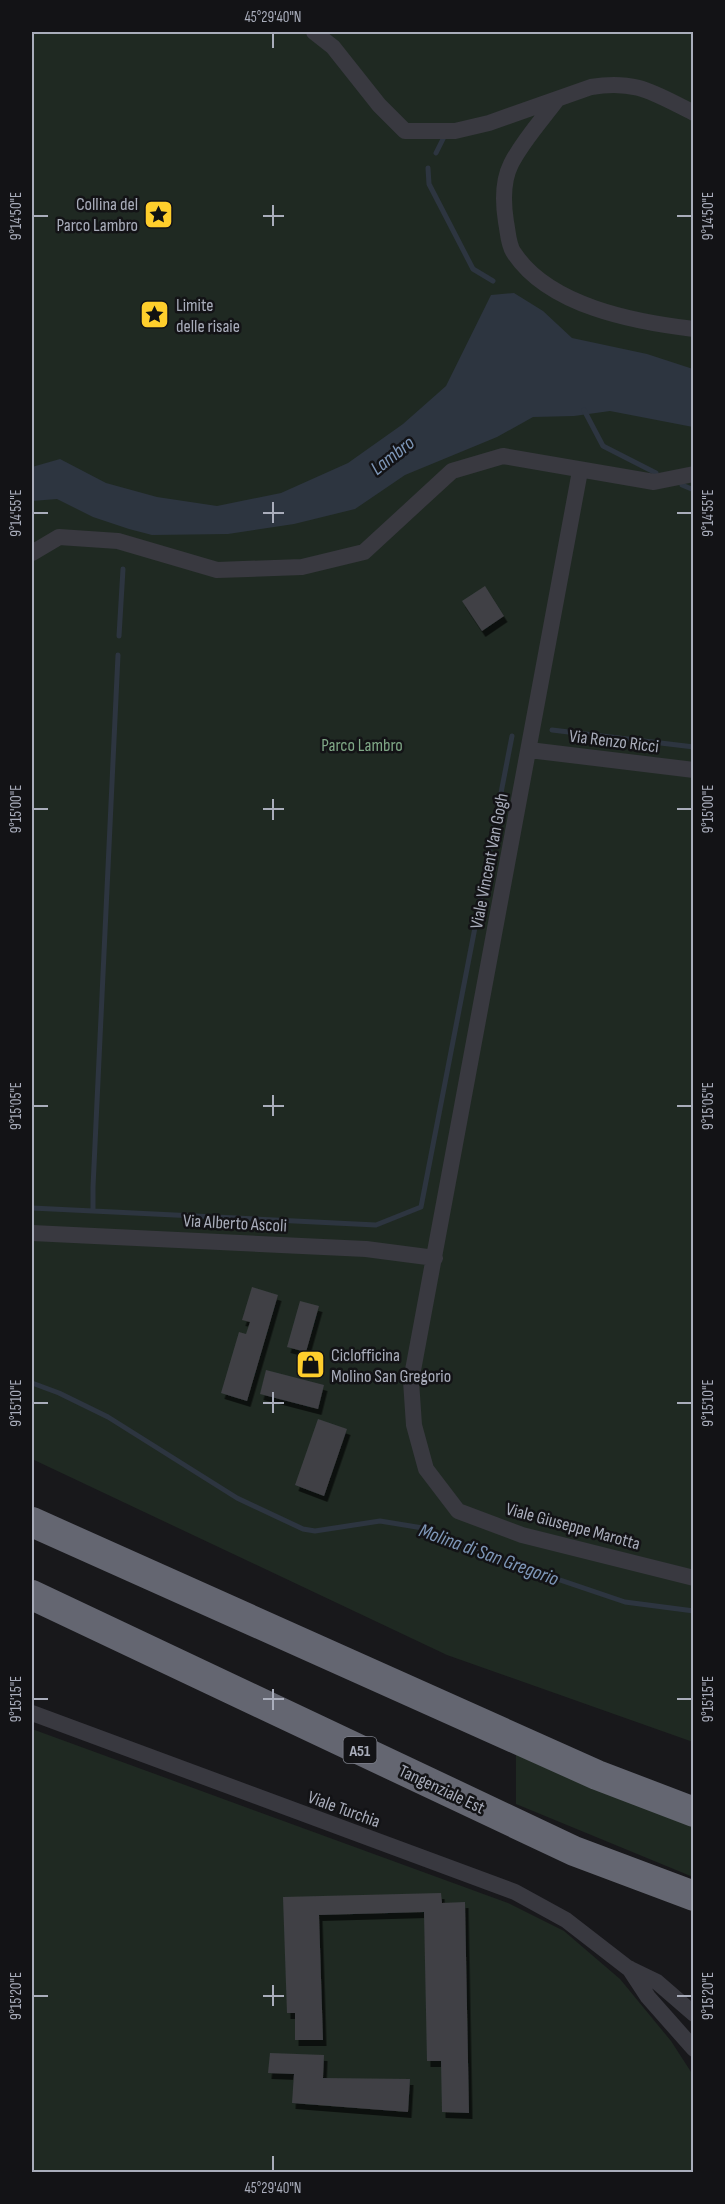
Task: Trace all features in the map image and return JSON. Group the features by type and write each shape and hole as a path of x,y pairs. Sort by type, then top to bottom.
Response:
{"highway":[{"path":"32,1522 597,1775 693,1812"},
{"name":"Tangenziale Est","path":"32,1595 574,1851 693,1896"}],"street":[{"path":"314,32 333,47 379,105 405,131 455,131 489,123 591,87 608,84 630,85 651,92 693,113"},
{"path":"556,101 510,165 502,201 512,251 532,276 563,295 604,311 657,324 693,329"},
{"path":"32,553 59,537 118,541 217,570 302,567 364,552 452,471 503,456 654,482 693,474"},
{"name":"Viale Vincent Van Gogh","path":"435,1258 580,471"},
{"name":"Via Renzo Ricci","path":"529,750 693,770"},
{"name":"Via Alberto Ascoli","path":"32,1233 366,1249 435,1258"},
{"name":"Viale Giuseppe Marotta","path":"435,1258 411,1381 414,1425 426,1469 458,1511 522,1535 693,1578"},
{"name":"Viale Turchia","path":"32,1713 515,1892 566,1920 628,1968 657,1982 693,2014"},
{"name":"Viale Turchia","path":"628,1968 648,1997 687,2039 693,2049"}],"green space":[{"name":"Parco Lambro","path":"32,32 693,32 693,1742 447,1655 32,1459"},
{"path":"32,1729 508,1903 564,1931 620,1979 671,2041 693,2075 693,2172 32,2172"},
{"path":"516,1751 693,1823 693,1877 516,1804"}],"water":[{"name":"Lambro","path":"514,293 543,311 572,338 647,354 693,369 693,427 610,411 574,416 533,417 497,437 405,475 355,509 294,524 228,534 152,535 93,517 57,499 32,501 32,467 60,459 106,483 157,497 217,506 281,493 348,463 403,424 446,386 491,295"}],"building":[{"path":"485,586 504,616 482,631 462,601"},
{"path":"252,1287 278,1295 247,1401 221,1393 239,1332 246,1334 250,1322 242,1320"},
{"path":"300,1301 319,1306 306,1352 287,1347"},
{"path":"266,1370 324,1385 318,1409 260,1394"},
{"path":"318,1419 347,1429 324,1496 295,1485"},
{"path":"441,1893 442,1903 465,1902 469,2113 442,2112 441,2061 427,2061 424,1912 319,1915 323,2040 295,2040 295,2013 287,2013 283,1897"},
{"path":"270,2053 324,2055 323,2078 410,2079 408,2112 292,2103 294,2074 268,2073"}],"waterway":[{"path":"436,153 444,137"},
{"path":"428,168 429,184 473,269 493,281"},
{"path":"584,410 603,446 656,473"},
{"path":"682,485 694,490"},
{"path":"119,636 123,569"},
{"path":"93,1211 118,655"},
{"path":"552,730 694,747"},
{"path":"32,1208 376,1225 421,1207 512,736"},
{"name":"Molina di San Gregorio","path":"32,1383 59,1393 108,1417 237,1498 303,1529 315,1531 380,1521 429,1529 474,1551 625,1602 694,1611"}],"place":[{"name":"Collina del Parco Lambro","path":"159,214"},
{"name":"Limite delle risaie","path":"155,315"},
{"name":"Ciclofficina Molino San Gregorio","path":"310,1365"}]}
